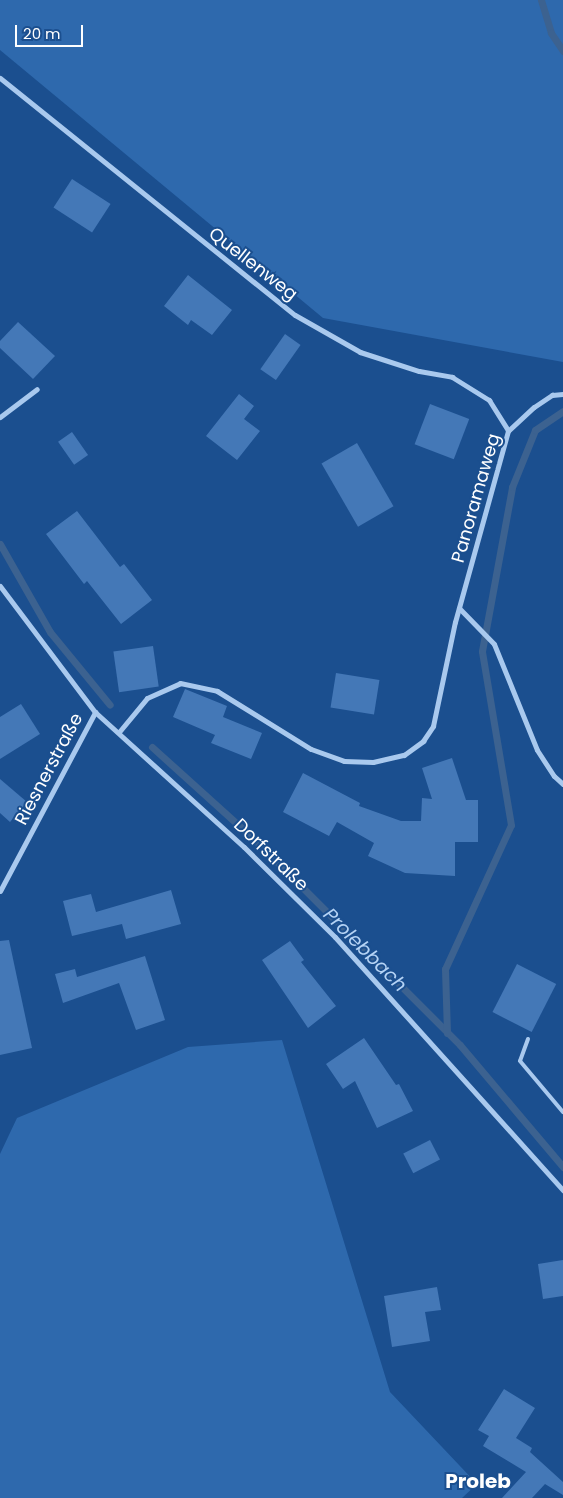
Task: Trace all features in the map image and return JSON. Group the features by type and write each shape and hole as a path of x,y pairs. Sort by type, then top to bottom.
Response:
{"street":[{"name":"Quellenweg","path":"0,78 296,315 360,352 419,370 452,376 489,400 508,431"},
{"path":"0,416 37,389"},
{"name":"Panoramaweg","path":"120,732 147,698 180,683 217,691 311,749 344,760 372,762 404,755 423,741 433,726 459,608 488,514 508,431 534,407 552,395 563,394"},
{"name":"Dorfstraße","path":"0,586 95,712 120,732 244,847 335,937 563,1190"},
{"path":"459,608 494,644 537,750 554,776 563,784"},
{"name":"Riesnerstraße","path":"0,891 95,712"}],"lane":[{"path":"528,1039 520,1061 563,1112"}],"shaded area":[{"path":"0,0 563,0 563,362 323,318 0,50"},
{"path":"282,1040 390,1392 477,1484 462,1498 0,1498 0,1154 17,1118 188,1047"}],"building":[{"path":"72,179 111,204 92,233 53,208"},
{"path":"188,275 232,310 212,335 191,320 188,325 164,306"},
{"path":"18,322 55,356 33,379 0,348 0,341"},
{"path":"285,334 301,345 276,380 260,369"},
{"path":"239,394 254,406 244,419 260,431 237,460 206,436"},
{"path":"430,404 469,419 454,459 415,444"},
{"path":"72,432 88,455 74,465 58,442"},
{"path":"357,443 394,506 358,527 321,464"},
{"path":"77,511 120,567 124,564 152,600 121,624 87,581 84,584 46,534"},
{"path":"153,646 159,687 119,692 113,652"},
{"path":"336,673 379,680 374,714 331,708"},
{"path":"185,689 227,706 223,717 262,733 251,759 211,743 215,735 173,717"},
{"path":"21,704 40,734 0,759 0,717"},
{"path":"452,758 466,800 478,800 478,842 455,842 455,876 405,873 368,856 374,843 337,822 329,836 283,812 303,773 360,803 359,806 401,821 421,821 422,798 432,799 422,768"},
{"path":"0,779 27,802 10,822 0,813"},
{"path":"171,890 181,924 126,939 122,924 72,936 63,901 91,894 96,912"},
{"path":"9,940 32,1048 0,1055 0,941"},
{"path":"290,941 304,960 301,962 336,1006 308,1028 262,960"},
{"path":"145,956 165,1020 136,1030 119,983 63,1003 55,974 75,969 77,977"},
{"path":"517,964 556,984 532,1032 492,1012"},
{"path":"364,1038 396,1085 399,1084 413,1111 377,1128 355,1081 343,1089 326,1064"},
{"path":"430,1140 440,1160 413,1173 403,1154"},
{"path":"563,1260 563,1296 543,1299 538,1264"},
{"path":"437,1287 441,1310 425,1312 430,1341 392,1347 384,1296"},
{"path":"504,1389 535,1408 516,1438 532,1448 530,1452 563,1482 563,1495 545,1484 532,1498 502,1498 526,1472 483,1446 489,1436 478,1430"}],"waterway":[{"path":"541,0 551,33 563,51"},
{"path":"447,1033 445,969 511,825 482,651 512,487 535,430 563,411"},
{"name":"Prolebbach","path":"0,544 50,632 110,705"},
{"name":"Prolebbach","path":"152,747 256,841 460,1045 563,1167"}],"district":[{"name":"Proleb","path":"478,1481"}]}
